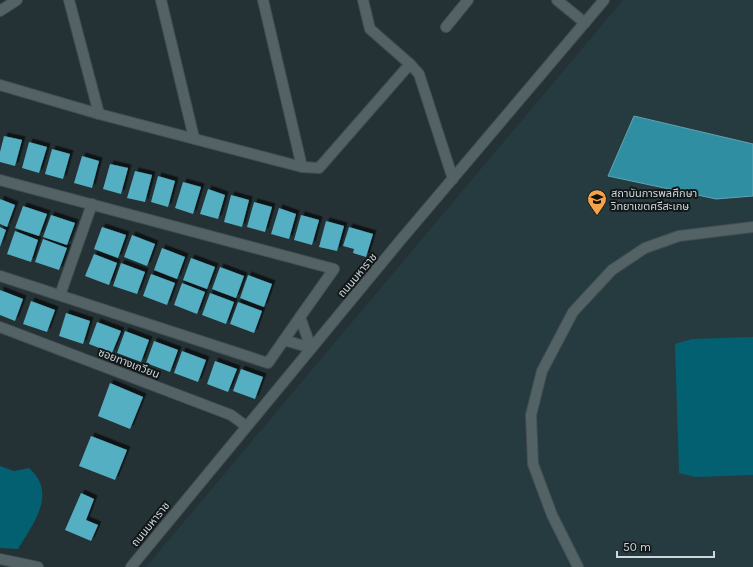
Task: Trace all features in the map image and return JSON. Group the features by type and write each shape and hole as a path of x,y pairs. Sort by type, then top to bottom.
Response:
{"street":[{"path":"0,11 18,0"},
{"path":"69,0 99,114"},
{"path":"161,0 194,138"},
{"path":"263,0 302,167"},
{"path":"363,0 370,29 410,64 419,74 453,180"},
{"path":"446,27 468,0"},
{"path":"557,0 585,23"},
{"name":"ถนนมหาราช","path":"130,567 246,426 604,0"},
{"path":"0,85 99,114 302,167 319,168 410,64"},
{"path":"0,180 334,269 268,363 0,276"},
{"path":"60,295 92,204"},
{"path":"578,567 552,515 533,464 531,415 542,371 573,312 612,270 645,248 679,236 753,227"},
{"path":"300,317 312,348"},
{"name":"ซอยทางเกวียน","path":"0,327 230,415 246,426"},
{"path":"284,340 312,348"},
{"path":"0,559 38,567"}],"shaded area":[{"name":"สถาบันการพลศึกษา วิทยาเขตศรีสะเกษ","path":"623,0 753,0 753,567 146,567"},
{"path":"634,116 753,144 753,196 716,199 608,176"},
{"path":"753,337 753,475 695,477 679,473 675,344 692,339"},
{"path":"0,466 14,471 29,468 37,478 42,488 42,498 36,519 18,549 0,548"}],"building":[{"path":"4,136 22,140 15,166 0,162 0,152"},
{"path":"29,142 47,147 39,173 22,168"},
{"path":"52,149 70,154 63,179 45,174"},
{"path":"82,156 99,161 92,188 74,183"},
{"path":"110,164 128,168 121,194 103,189"},
{"path":"135,171 152,175 145,202 127,198"},
{"path":"158,176 175,181 168,207 151,202"},
{"path":"183,182 201,187 193,214 175,208"},
{"path":"208,189 225,195 218,219 200,214"},
{"path":"231,195 249,200 242,227 224,222"},
{"path":"0,199 15,205 7,227 0,224"},
{"path":"254,202 272,207 265,232 247,227"},
{"path":"23,206 47,214 39,236 15,228"},
{"path":"279,208 296,214 289,239 271,234"},
{"path":"51,215 75,223 67,245 43,237"},
{"path":"301,215 319,220 312,245 294,240"},
{"path":"326,221 344,226 337,251 319,247"},
{"path":"0,227 6,230 0,247"},
{"path":"102,227 126,235 118,258 94,249"},
{"path":"349,227 373,234 366,257 353,253 354,249 343,246"},
{"path":"15,231 38,240 31,262 7,254"},
{"path":"132,235 155,244 147,266 124,257"},
{"path":"43,239 67,248 59,270 35,262"},
{"path":"162,248 185,257 177,279 154,270"},
{"path":"94,254 117,263 109,285 85,276"},
{"path":"191,258 215,267 207,289 183,280"},
{"path":"121,263 145,272 137,294 113,286"},
{"path":"220,267 244,276 236,298 212,289"},
{"path":"151,274 175,283 167,305 143,296"},
{"path":"248,275 272,284 264,307 240,298"},
{"path":"182,283 205,292 197,314 174,305"},
{"path":"0,290 23,299 15,321 0,315"},
{"path":"210,293 234,302 226,324 202,315"},
{"path":"31,301 55,310 47,332 23,324"},
{"path":"238,302 262,311 254,333 230,324"},
{"path":"66,313 90,321 83,344 59,336"},
{"path":"97,322 121,331 112,353 89,344"},
{"path":"125,331 149,340 141,362 117,353"},
{"path":"154,341 178,350 170,372 146,363"},
{"path":"182,351 206,360 198,382 174,373"},
{"path":"215,361 237,369 228,392 207,384"},
{"path":"241,369 263,377 255,399 233,391"},
{"path":"110,383 143,397 130,429 98,416"},
{"path":"91,436 127,450 115,480 79,466"},
{"path":"81,493 94,499 86,520 98,525 91,541 65,530"}],"place":[{"name":"สถาบันการพลศึกษา วิทยาเขตศรีสะเกษ","path":"597,216"}]}
